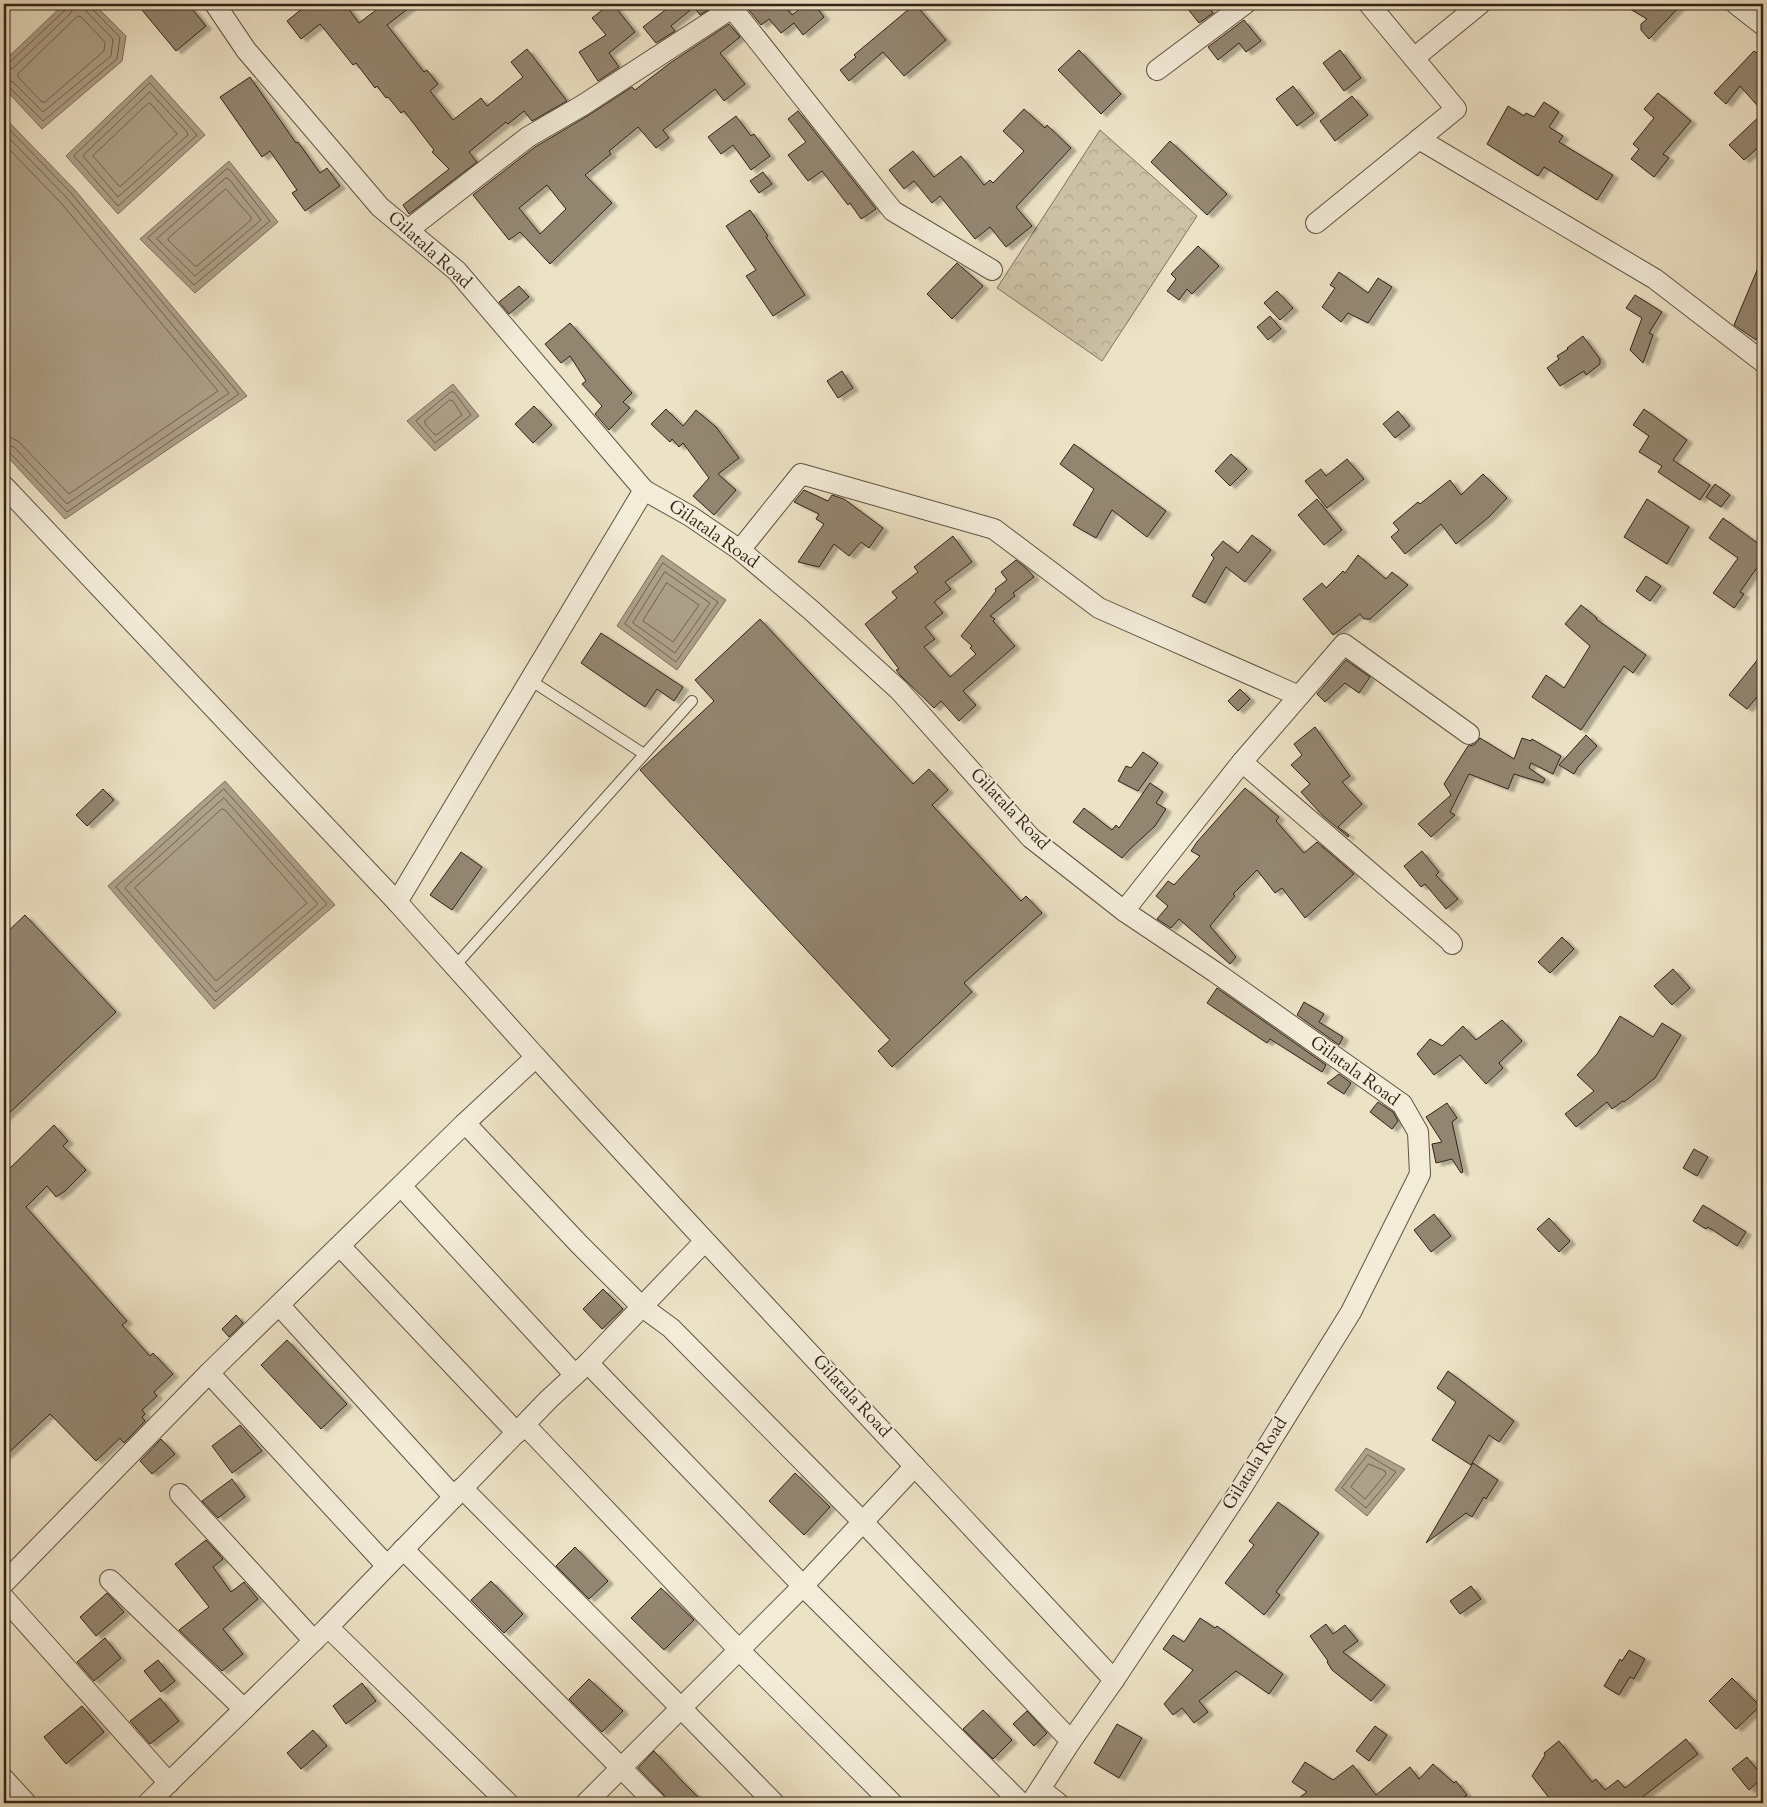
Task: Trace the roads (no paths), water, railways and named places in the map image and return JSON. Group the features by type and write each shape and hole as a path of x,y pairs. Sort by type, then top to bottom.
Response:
{"street":[{"name":"Gilatala Road","path":"4,486 397,902 704,1242 916,1466 1114,1680 1239,1492 1351,1312 1420,1174 1418,1132 1402,1104 1215,972 1124,911 1031,838 899,690 811,610 740,550 690,516 644,490 457,271 380,207 246,50 215,4"},
{"path":"1157,70 1245,4"},
{"path":"1316,223 1456,109 1369,4"},
{"path":"1414,58 1480,4"},
{"path":"1736,4 1763,25"},
{"path":"408,230 528,137 583,105 728,6 893,211 992,270"},
{"path":"1419,139 1655,279 1763,362"},
{"path":"740,550 801,474 994,529 1099,608 1299,696"},
{"path":"397,902 644,490"},
{"path":"1124,911 1242,762 1344,644 1469,734"},
{"path":"1242,762 1452,944"},
{"path":"4,1583 209,1373 465,1123 536,1057"},
{"path":"465,1123 579,1244 641,1306 670,1328 864,1523 1071,1741"},
{"path":"401,1186 581,1369 1021,1803"},
{"path":"148,1803 328,1627 704,1242"},
{"path":"340,1246 892,1803"},
{"path":"279,1305 458,1493 681,1708 774,1803"},
{"path":"209,1373 387,1566"},
{"path":"586,1803 803,1586 916,1466"},
{"path":"180,1494 314,1641"},
{"path":"403,1549 656,1803"},
{"path":"110,1580 244,1709"},
{"path":"4,1598 169,1783"},
{"path":"328,1627 508,1803"},
{"path":"1058,1803 1036,1796 1071,1741 1114,1680"},
{"path":"4,1779 26,1803"}],"lane":[{"path":"530,680 644,754"},
{"path":"455,966 692,700"}],"water":[{"path":"64,4 94,4 126,36 122,61 42,129 4,88 4,61"},
{"path":"151,75 205,135 118,214 66,156"},
{"path":"4,117 75,190 247,396 65,519 4,453"},
{"path":"229,161 278,222 195,293 140,239"},
{"path":"453,384 479,416 435,451 407,421"},
{"path":"662,555 726,600 677,670 617,626"},
{"path":"225,781 335,905 214,1009 108,886"},
{"path":"1366,1448 1405,1469 1367,1516 1335,1490"}]}
